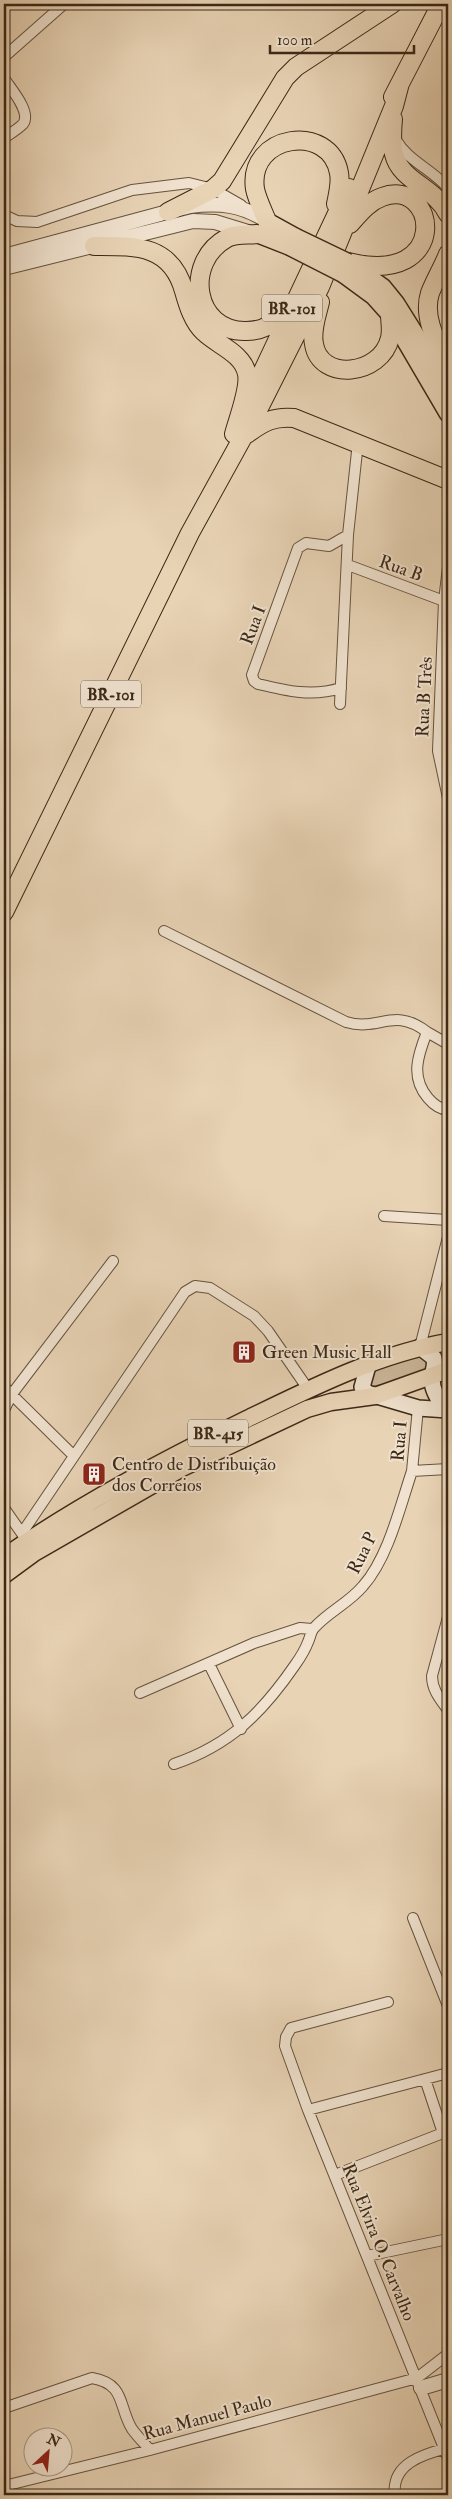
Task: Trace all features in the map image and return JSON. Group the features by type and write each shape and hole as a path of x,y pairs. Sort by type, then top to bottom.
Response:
{"highway":[{"path":"168,212 213,189 231,170 285,78 296,67 392,4"},
{"name":"BR-101","path":"338,226 388,104 399,87 440,4"},
{"name":"BR-101","path":"4,912 312,284 394,106 399,87"},
{"path":"394,106 392,134 393,153 396,163 406,174 438,197 448,214"},
{"path":"338,226 339,175 336,163 329,152 311,142 298,139 284,141 271,148 263,157 256,174 255,189 262,228 228,237 210,251 200,270 198,287 203,304 220,325 238,331 259,331 274,321 312,284 321,297 314,324 314,344 321,358 337,368 353,371 368,366 382,354 390,338 390,314"},
{"path":"338,226 373,202 395,194 413,200 428,216 428,236 419,254 413,260 385,268 346,268"},
{"path":"94,246 137,246 160,256 174,266 181,280 190,310 203,332 241,362 247,374 238,436"},
{"path":"448,254 430,295 429,316 435,337 448,365"},
{"path":"238,436 264,421 280,417 294,418 358,442 448,480"}],"main road":[{"path":"262,228 383,287 396,303 448,386"},
{"path":"346,268 390,314 448,414"},
{"name":"BR-415","path":"4,1557 25,1537 184,1450 308,1389 420,1347 448,1342"},
{"path":"420,1347 434,1358 435,1366 432,1378 437,1399 447,1410"},
{"path":"368,1366 362,1387 375,1396 418,1408 447,1410"},
{"name":"BR-415","path":"4,1575 34,1553 192,1463 308,1409 330,1402 375,1396 432,1378 448,1370"}],"street":[{"path":"4,57 64,4"},
{"path":"4,78 20,101 25,119 23,123 4,138"},
{"path":"392,134 406,154 430,170 448,188"},
{"path":"4,216 18,221 37,222 132,190 189,183 213,189 248,209 262,228"},
{"path":"4,256 168,212 210,204 248,209"},
{"path":"4,268 193,220 262,228"},
{"path":"340,704 348,535 358,442"},
{"name":"Rua I","path":"341,688 328,692 297,693 258,684 254,681 252,675 298,548 306,543 329,546 348,535"},
{"name":"Rua B","path":"348,565 444,600"},
{"name":"Rua B Três","path":"448,567 444,600 446,627 438,751 448,798"},
{"path":"164,931 346,1022 368,1024 399,1018 410,1021 448,1044"},
{"path":"427,1032 417,1057 416,1074 420,1088 425,1095 433,1104 446,1110"},
{"path":"384,1216 448,1220"},
{"path":"420,1347 448,1237"},
{"path":"4,1410 12,1394 113,1261"},
{"path":"4,1508 25,1537 74,1456 185,1292 195,1286 210,1288 254,1316 268,1331 308,1389"},
{"path":"4,1386 74,1456"},
{"name":"Rua I","path":"418,1408 412,1471 448,1469"},
{"name":"Rua P","path":"312,1629 352,1599 373,1573 392,1529 412,1471"},
{"path":"448,1617 432,1676 437,1695 448,1710"},
{"path":"140,1693 262,1640 300,1628 312,1629 296,1665 241,1730 208,1750 174,1764"},
{"path":"209,1664 241,1730"},
{"path":"413,1918 445,1988 448,2006"},
{"name":"Rua Elvira O. Carvalho","path":"388,2002 291,2028 286,2037 285,2046 308,2110 447,2452"},
{"path":"308,2110 448,2073"},
{"path":"335,2175 443,2133 425,2079"},
{"path":"367,2256 448,2239"},
{"path":"419,2383 448,2354"},
{"path":"4,2408 92,2378 100,2379 112,2385 116,2390 131,2428 150,2450"},
{"path":"419,2383 448,2380"},
{"name":"Rua Manuel Paulo","path":"4,2486 419,2383"},
{"path":"395,2495 393,2485 396,2477 406,2464 447,2452"}],"shaded area":[{"path":"416,1355 426,1360 428,1368 425,1374 370,1387 370,1372"}],"place":[{"name":"Green Music Hall","path":"244,1352"},
{"name":"Centro de Distribuição dos Correios","path":"94,1474"}]}
